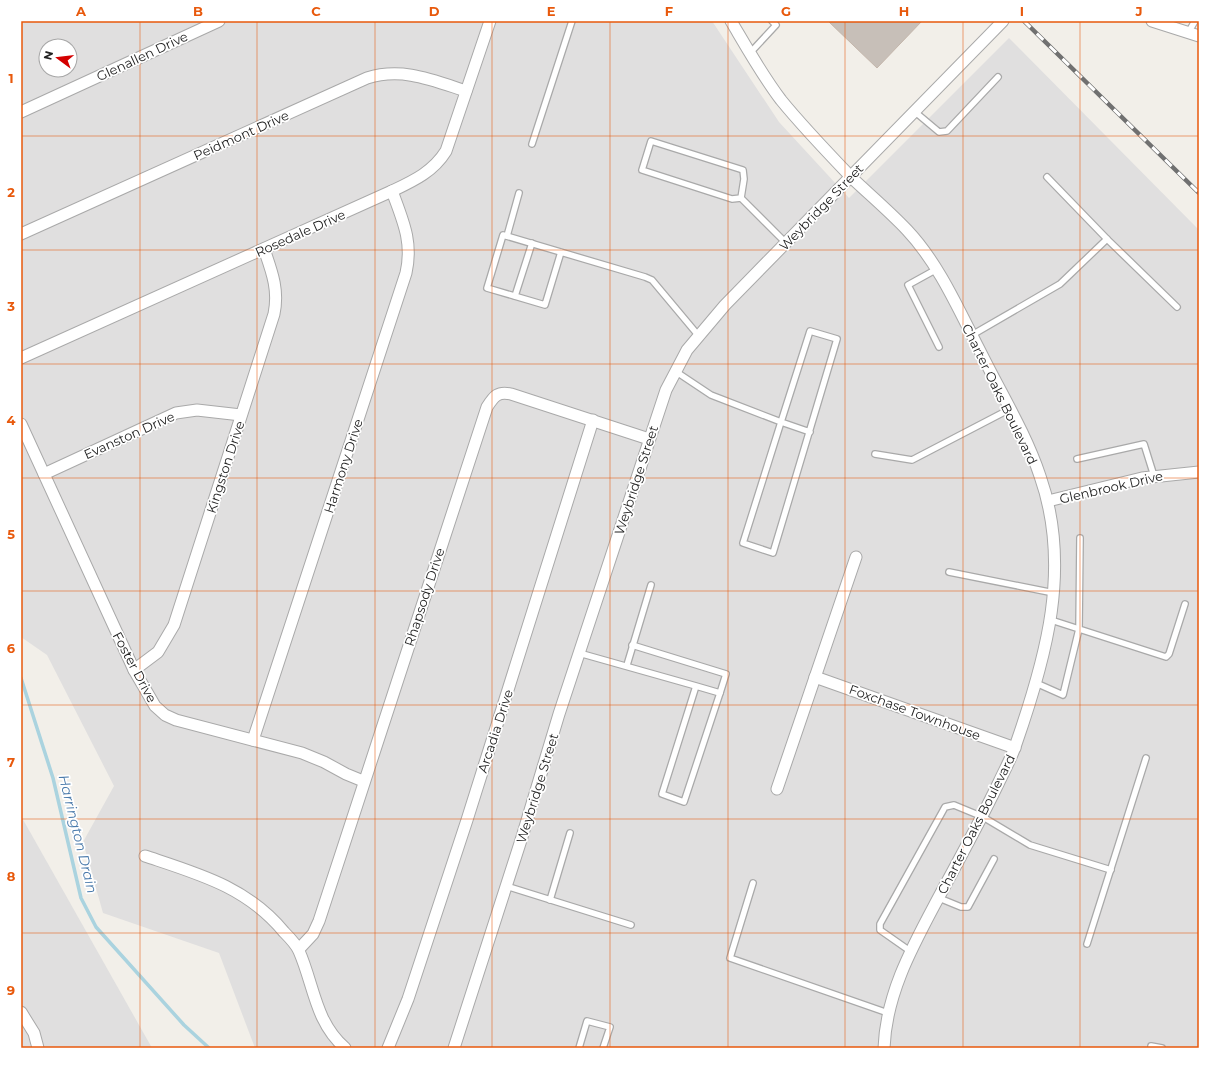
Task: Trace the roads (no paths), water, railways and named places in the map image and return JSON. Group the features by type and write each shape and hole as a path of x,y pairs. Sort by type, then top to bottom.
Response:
{"street":[{"name":"Glenallen Drive","path":"21,112 219,21"},
{"name":"Rosedale Drive","path":"21,358 392,191 426,173 441,158 450,139 490,21"},
{"name":"Charter Oaks Boulevard","path":"731,21 750,53 783,102 851,176 908,230 927,254 972,335 1029,447 1048,501 1055,551 1055,593 1051,620 1036,683 1015,748 983,817 910,950 901,972 888,1013 884,1048"},
{"name":"Weybridge Street","path":"454,1048 579,653 649,438 666,390 675,371 698,335 1003,21"},
{"path":"1159,22 1194,34"},
{"name":"Peidmont Drive","path":"21,234 367,78 381,74 414,74 466,91"},
{"name":"Harmony Drive","path":"253,740 406,273 409,260 408,240 392,191"},
{"name":"Kingston Drive","path":"134,670 158,652 174,625 276,304 274,281 264,249"},
{"name":"Rhapsody Drive","path":"299,949 313,934 319,921 363,781 487,407 493,398 501,393 511,394 649,438"},
{"name":"Evanston Drive","path":"44,474 176,413 197,410 241,415"},
{"name":"Arcadia Drive","path":"390,1044 408,999 467,820 593,420"},
{"name":"Foster Drive","path":"21,424 134,670 155,706 165,715 176,720 302,753 363,781"},
{"name":"Glenbrook Drive","path":"1048,501 1103,486 1154,476 1199,472"},
{"path":"777,789 856,557"},
{"name":"Foxchase Townhouse","path":"815,677 1015,748"},
{"path":"145,856 198,874 248,897 273,918 299,949 326,1027 345,1048"},
{"path":"21,1012 34,1033 38,1048"}],"lane":[{"path":"532,144 572,21"},
{"path":"750,53 776,25 772,21"},
{"path":"1194,34 1195,21"},
{"path":"914,111 939,132 947,131 998,77"},
{"path":"651,141 743,170 744,179 742,198 732,199 642,170 651,141"},
{"path":"1047,177 1107,239 1177,307"},
{"path":"507,236 520,193"},
{"path":"742,198 786,243"},
{"path":"561,252 545,305 487,288 504,235 532,243 652,280 698,335"},
{"path":"972,335 1060,284 1107,239"},
{"path":"515,296 532,243"},
{"path":"936,269 908,285 939,347"},
{"path":"810,331 837,339 773,553 743,543 781,422 810,331"},
{"path":"675,371 711,395 810,432"},
{"path":"875,454 912,460 1010,409"},
{"path":"1077,458 1144,444 1154,476"},
{"path":"1036,683 1063,695 1079,629 1080,538"},
{"path":"949,572 1055,593"},
{"path":"626,665 651,585"},
{"path":"1051,620 1166,657 1169,654 1185,604"},
{"path":"632,645 726,674 684,802 662,794 696,686"},
{"path":"579,653 626,665 720,693"},
{"path":"1087,944 1146,758"},
{"path":"910,950 880,930 880,924 945,807 954,805 983,817 1030,845 1111,870"},
{"path":"550,900 570,833"},
{"path":"939,898 968,907 994,859"},
{"path":"753,883 730,958 888,1013"},
{"path":"506,886 631,926"},
{"path":"579,1048 587,1021 610,1026 603,1048"},
{"path":"1151,1046 1162,1048"}],"waterway":[{"name":"Harrington Drain","path":"21,678 53,778 81,898 96,927 184,1025 209,1048"}],"railway":[{"path":"1024,21 1199,193"}]}
